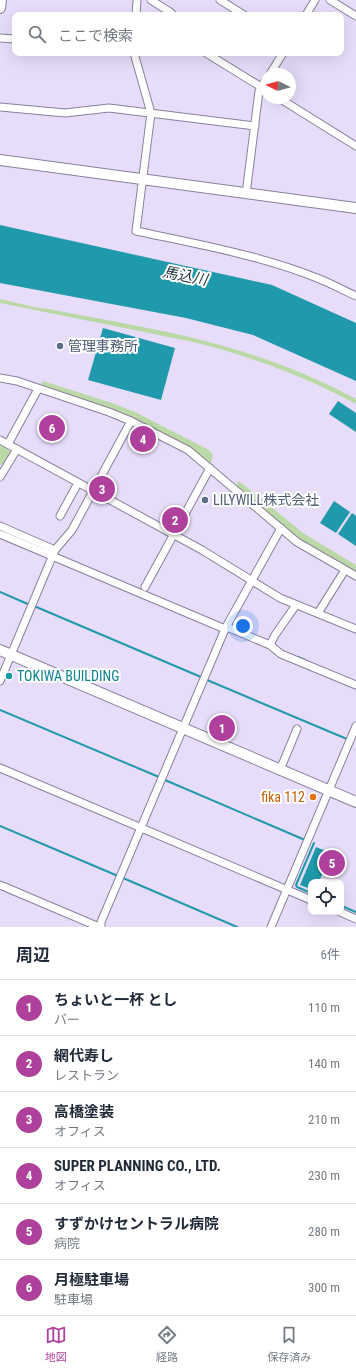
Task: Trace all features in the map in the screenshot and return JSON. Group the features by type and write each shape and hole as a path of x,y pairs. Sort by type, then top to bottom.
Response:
{"street":[{"path":"0,8 1,0"},
{"path":"136,12 137,0"},
{"path":"151,0 170,12"},
{"path":"220,0 239,12"},
{"path":"308,12 315,0"},
{"path":"330,0 356,16"},
{"path":"0,38 12,39"},
{"path":"135,56 151,113 136,231 230,251 276,264 317,278 356,296"},
{"path":"211,56 260,86"},
{"path":"273,68 280,56"},
{"path":"246,194 260,90"},
{"path":"289,104 356,146"},
{"path":"0,107 65,113 109,108 255,126"},
{"path":"0,160 356,208"},
{"path":"0,378 108,412 130,421 188,450 297,542 356,576"},
{"path":"8,444 38,389"},
{"path":"0,681 54,553 72,530 130,421"},
{"path":"0,440 202,550 280,598 356,628"},
{"path":"0,477 17,450"},
{"path":"145,587 210,468"},
{"path":"60,516 78,483"},
{"path":"0,526 54,553 226,628 270,645 281,654 356,685"},
{"path":"0,885 100,927 226,628 281,528"},
{"path":"0,534 54,553"},
{"path":"318,613 345,570"},
{"path":"270,645 275,635 296,605"},
{"path":"0,650 356,802"},
{"path":"271,927 356,726"},
{"path":"280,770 297,729"},
{"path":"0,768 308,899"},
{"path":"344,914 356,919"}],"green space":[{"path":"0,299 161,331 227,347 277,363 309,376 356,399 356,404 317,384 256,360 193,342 0,303"},
{"path":"43,381 135,412 209,450 213,455 211,463 208,463 190,448 44,387 41,383"},
{"path":"0,445 11,453 3,465 0,464"},
{"path":"239,481 303,533 356,565 356,572 299,539 237,487 237,483"}],"water":[{"name":"馬込川","path":"0,225 272,285 356,323 356,381 253,335 186,318 0,283"},
{"path":"103,328 175,348 161,400 88,380"},
{"path":"338,401 356,413 356,432 329,414"},
{"path":"334,501 350,512 336,533 320,523"},
{"path":"352,513 356,516 356,546 338,534"},
{"path":"316,847 331,853 320,879 308,879 308,888 300,885"}],"waterway":[{"path":"0,592 30,605"},
{"path":"34,606 201,677"},
{"path":"298,657 305,660"},
{"path":"207,680 347,739"},
{"path":"0,710 159,777"},
{"path":"165,780 305,840"},
{"path":"0,826 118,876"},
{"path":"308,892 297,887 296,885 314,843"},
{"path":"123,878 237,927"},
{"path":"344,907 356,912"}],"place":[{"name":"管理事務所","path":"60,346"},
{"name":"月極駐車場","path":"52,428"},
{"name":"SUPER PLANNING CO., LTD.","path":"143,439"},
{"name":"高橋塗装","path":"102,489"},
{"name":"LILYWILL株式会社","path":"205,500"},
{"name":"網代寿し","path":"175,520"},
{"name":"TOKIWA BUILDING","path":"9,676"},
{"name":"ちょいと一杯 とし","path":"222,728"},
{"name":"fika 112","path":"313,797"},
{"name":"すずかけセントラル病院","path":"332,863"}]}
